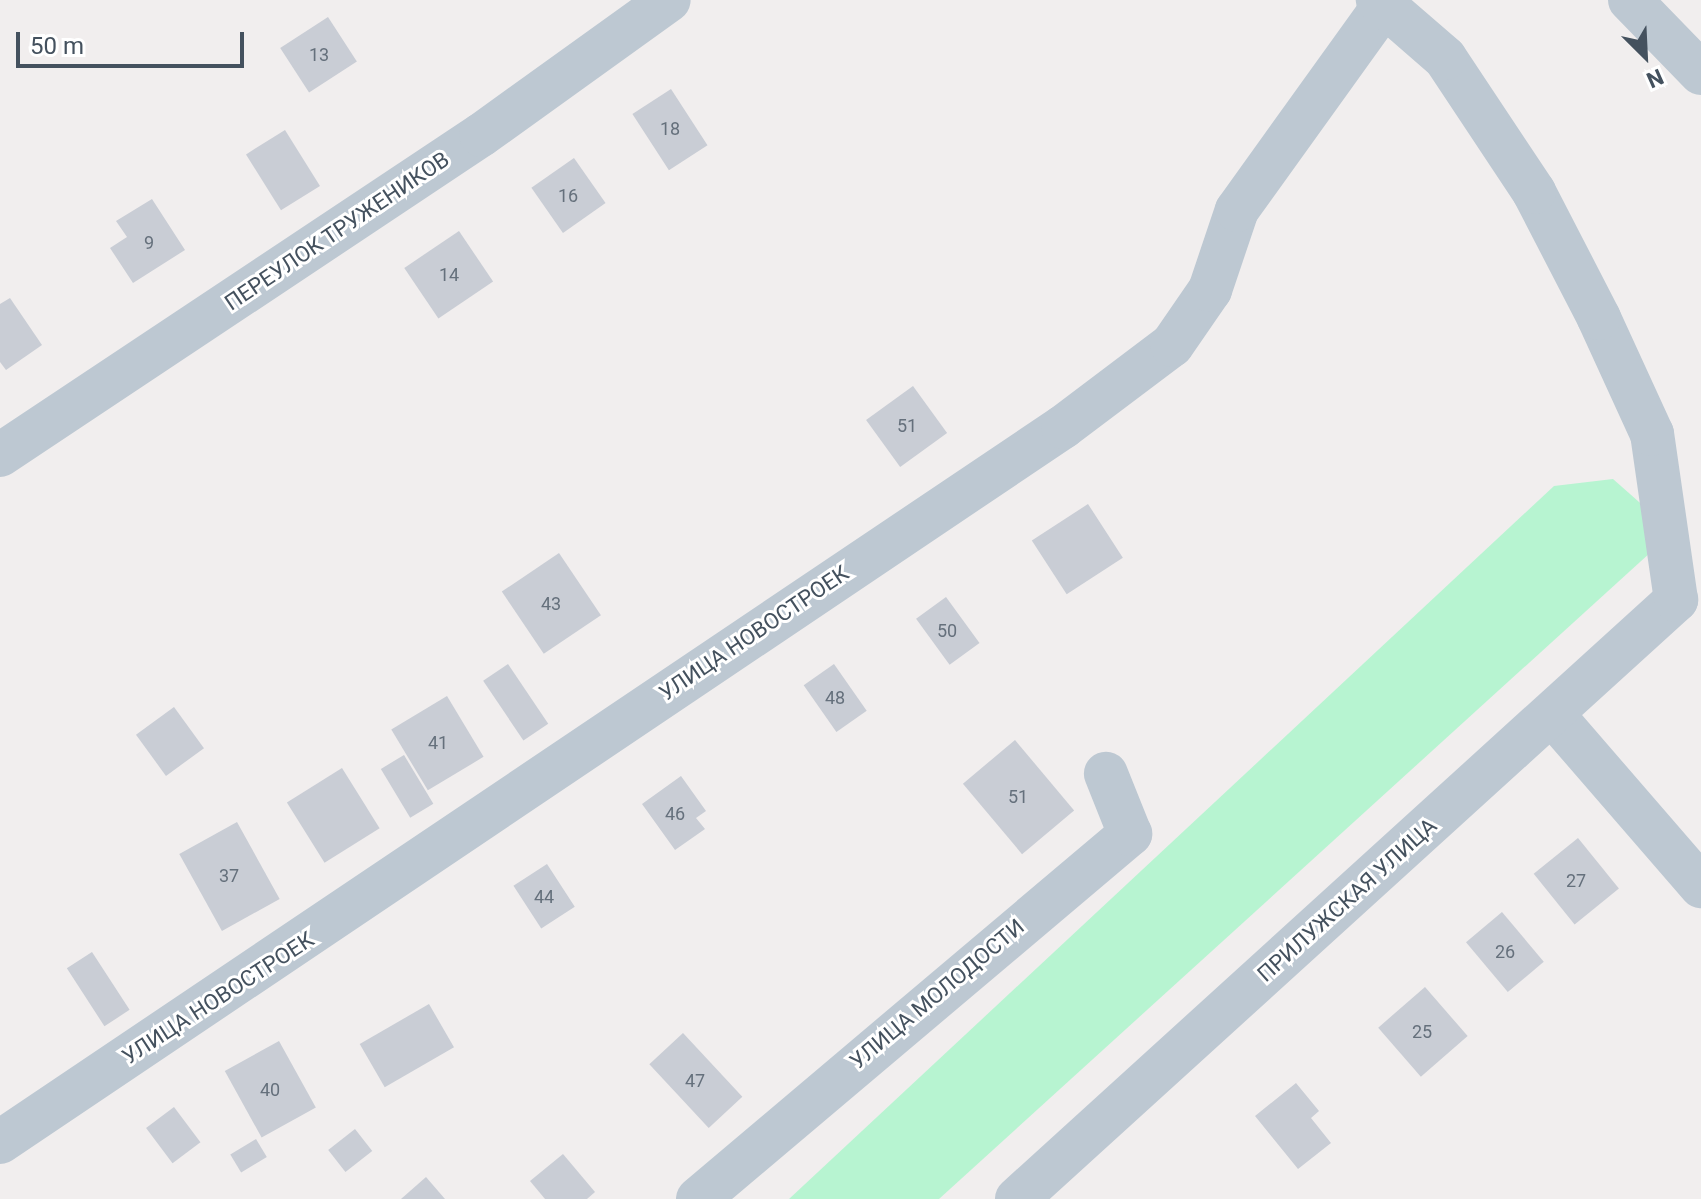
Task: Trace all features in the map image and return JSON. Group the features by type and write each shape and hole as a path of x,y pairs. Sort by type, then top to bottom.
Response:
{"street":[{"name":"ПЕРЕУЛОК ТРУЖЕНИКОВ","path":"0,455 481,135 669,0"},
{"path":"1630,0 1701,73"},
{"name":"ПРИЛУЖСКАЯ УЛИЦА","path":"1017,1199 1676,600 1652,434 1599,318 1534,192 1445,58 1381,4"},
{"name":"УЛИЦА НОВОСТРОЕК","path":"0,1142 1063,427 1172,345 1210,290 1237,210 1299,117 1381,4"},
{"path":"1552,714 1701,886"},
{"name":"УЛИЦА МОЛОДОСТИ","path":"698,1199 1130,834 1106,774"}],"green space":[{"path":"1613,479 1673,532 939,1199 789,1199 1554,486"}],"building":[{"path":"328,17 357,61 309,92 280,48"},
{"path":"671,89 707,145 669,170 632,114"},
{"path":"285,130 320,186 281,210 246,154"},
{"path":"574,158 606,203 563,233 531,188"},
{"path":"152,199 185,250 133,283 110,248 127,237 116,221"},
{"path":"459,231 493,282 438,318 404,268"},
{"path":"10,298 42,345 6,370 0,362 0,304"},
{"path":"913,386 947,433 900,467 866,420"},
{"path":"1088,504 1123,558 1067,594 1032,540"},
{"path":"559,553 601,615 544,654 502,592"},
{"path":"946,597 980,643 950,665 916,619"},
{"path":"508,664 548,724 523,740 483,681"},
{"path":"834,664 867,711 836,732 804,685"},
{"path":"447,696 484,757 428,790 391,729"},
{"path":"174,707 204,748 166,776 136,735"},
{"path":"1015,740 1074,810 1022,854 963,784"},
{"path":"404,755 433,804 410,818 381,769"},
{"path":"342,768 380,828 325,863 287,802"},
{"path":"681,776 706,811 696,818 705,829 675,850 642,804"},
{"path":"237,822 280,899 222,931 179,854"},
{"path":"1578,838 1619,889 1575,924 1534,874"},
{"path":"547,864 575,907 541,929 513,886"},
{"path":"1502,912 1544,962 1508,992 1466,942"},
{"path":"92,952 130,1010 104,1026 67,968"},
{"path":"1425,987 1468,1036 1421,1077 1378,1028"},
{"path":"429,1004 454,1047 385,1087 360,1044"},
{"path":"683,1033 742,1097 709,1128 649,1064"},
{"path":"279,1041 316,1107 262,1138 225,1071"},
{"path":"1296,1083 1319,1111 1311,1118 1331,1143 1298,1169 1255,1116"},
{"path":"174,1107 200,1142 173,1163 146,1128"},
{"path":"355,1129 372,1151 345,1172 328,1150"},
{"path":"256,1139 267,1157 241,1172 230,1154"},
{"path":"563,1154 595,1192 587,1199 545,1199 530,1181"},
{"path":"426,1177 445,1199 401,1199"}]}
